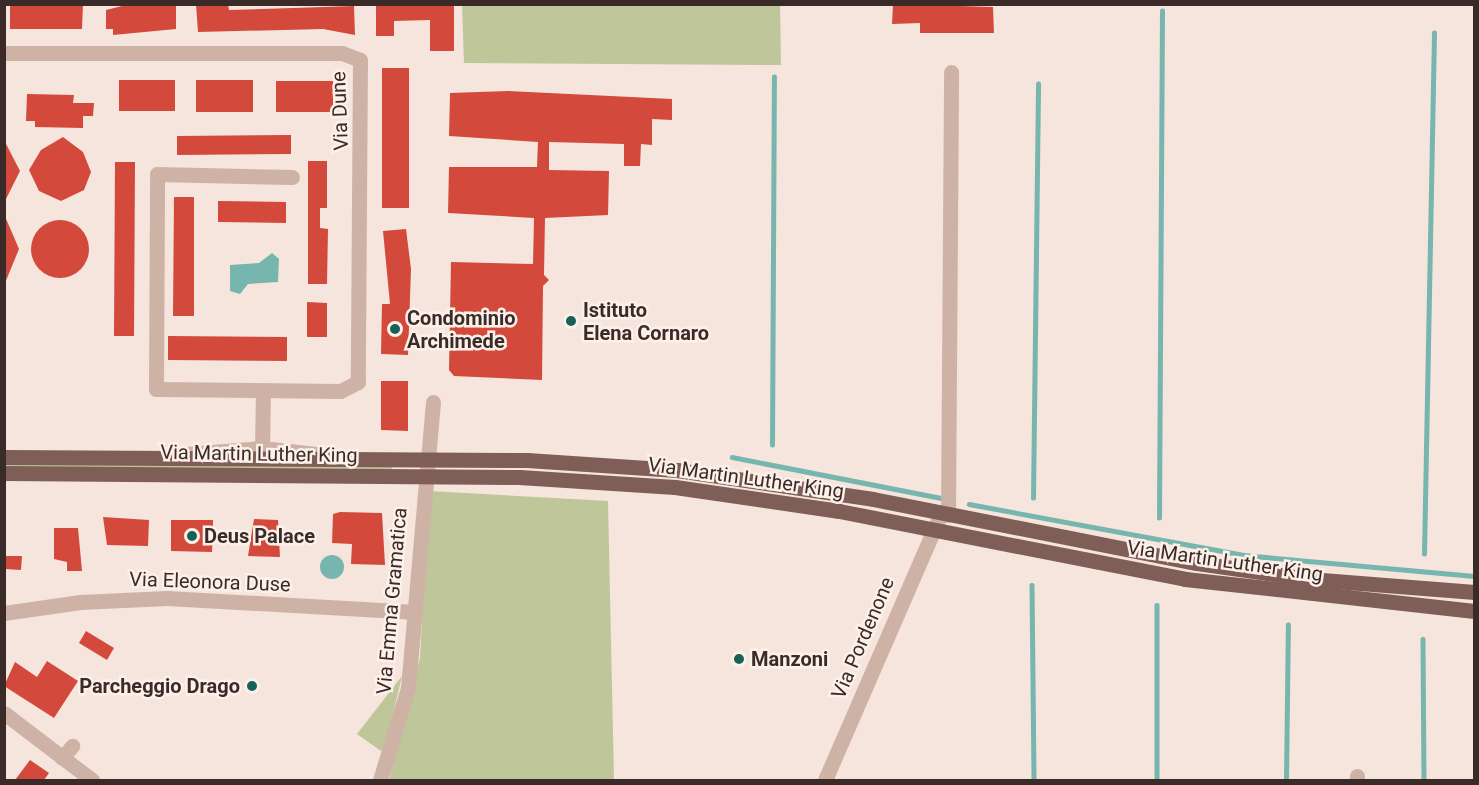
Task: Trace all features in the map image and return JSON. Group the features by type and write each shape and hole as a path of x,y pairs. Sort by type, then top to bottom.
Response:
{"main road":[{"name":"Via Martin Luther King","path":"4,457 431,459 699,472 944,514 1197,563 1309,579 1474,592"},
{"name":"Via Martin Luther King","path":"4,473 426,478 675,487 933,530 1185,579 1474,611"}],"street":[{"name":"Via Dune","path":"4,53 342,54 360,60 361,376 348,390 156,389 157,174 292,177"},
{"path":"944,514 951,72"},
{"path":"262,390 262,448"},
{"name":"Via Emma Gramatica","path":"380,780 408,688 426,478 431,459 433,402"},
{"path":"168,457 262,448 347,459"},
{"name":"Via Pordenone","path":"825,780 933,530 944,514"},
{"name":"Via Eleonora Duse","path":"4,614 81,602 167,598 416,612"},
{"path":"4,714 67,752 92,780"}],"green space":[{"path":"462,5 780,5 781,65 464,63"},
{"path":"5,462 392,465 392,469 5,468"},
{"path":"429,491 608,501 614,780 389,780 420,658"},
{"path":"402,676 385,748 381,751 357,734"}],"water":[{"path":"272,253 279,259 278,282 248,284 240,294 230,291 230,265 259,263"},
{"path":"327,555 337,555 344,562 344,572 337,579 327,579 320,572 320,562"}],"building":[{"path":"10,4 83,4 82,29 10,29"},
{"path":"130,4 176,4 176,29 113,35 113,29 106,29 106,10"},
{"path":"196,4 228,4 229,10 354,6 355,35 323,29 198,32"},
{"path":"376,4 454,4 454,51 430,51 430,20 394,21 394,36 376,36"},
{"path":"893,4 993,7 994,33 920,33 920,23 892,24"},
{"path":"382,68 409,68 409,208 382,208"},
{"path":"119,80 175,80 175,111 119,111"},
{"path":"196,80 253,80 253,112 196,112"},
{"path":"276,81 333,81 333,112 276,112"},
{"path":"508,91 672,99 672,120 652,119 652,145 641,144 640,166 624,166 624,144 549,142 549,170 609,171 608,215 545,218 544,275 549,280 543,286 542,380 454,376 449,370 451,262 533,264 534,218 448,213 449,167 537,167 538,142 449,136 450,93"},
{"path":"27,94 74,95 73,103 94,103 93,116 83,116 83,128 35,127 35,121 26,121"},
{"path":"291,135 291,154 177,155 177,136"},
{"path":"63,137 83,152 91,172 84,190 61,201 39,191 29,170 41,150"},
{"path":"4,140 20,171 4,203"},
{"path":"308,161 327,161 327,208 320,208 320,228 328,229 327,284 308,284"},
{"path":"115,162 135,162 134,336 114,336"},
{"path":"174,197 194,197 194,316 173,316"},
{"path":"218,201 286,202 286,223 218,222"},
{"path":"4,214 19,249 5,283 4,283"},
{"path":"54,220 66,220 81,228 89,243 89,255 81,270 66,278 54,278 39,270 31,255 31,243 39,228"},
{"path":"406,229 411,269 408,355 381,354 382,304 390,304 383,231"},
{"path":"307,302 327,303 327,337 307,337"},
{"path":"168,336 287,337 287,361 168,360"},
{"name":"Condominio Archimede","path":"381,381 408,381 408,431 381,430"},
{"path":"340,512 382,513 385,565 351,564 352,544 332,543 333,514"},
{"path":"103,517 149,520 148,546 107,545"},
{"path":"254,519 278,520 280,557 248,556"},
{"name":"Deus Palace","path":"171,520 213,520 212,552 171,551"},
{"path":"54,528 78,528 82,571 67,571 67,562 54,559"},
{"path":"4,556 22,556 21,570 4,569"},
{"path":"86,631 114,648 107,660 79,643"},
{"path":"47,661 78,681 54,718 4,686 15,662 37,677"},
{"path":"30,760 49,773 44,780 15,780"}],"waterway":[{"path":"1159,518 1162,11"},
{"path":"1424,554 1434,33"},
{"path":"772,445 774,77"},
{"path":"1033,498 1038,84"},
{"path":"732,457 946,499"},
{"path":"969,504 1243,555 1474,576"},
{"path":"1032,585 1034,780"},
{"path":"1157,605 1157,780"},
{"path":"1286,780 1288,625"},
{"path":"1423,639 1424,780"}],"place":[{"name":"Istituto Elena Cornaro","path":"571,321"},
{"name":"Condominio Archimede","path":"395,329"},
{"name":"Deus Palace","path":"192,536"},
{"name":"Manzoni","path":"739,659"},
{"name":"Parcheggio Drago","path":"252,686"}]}
